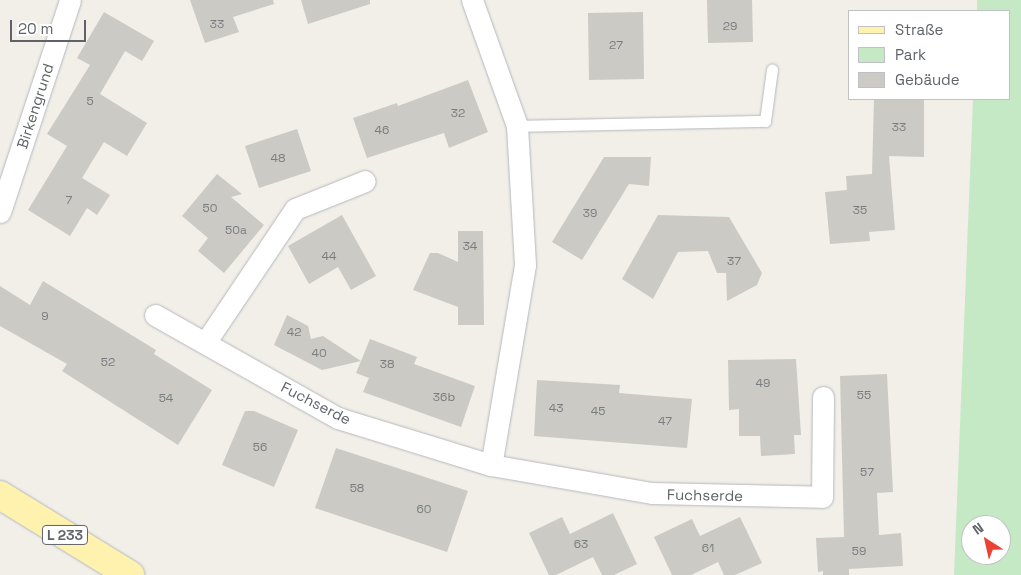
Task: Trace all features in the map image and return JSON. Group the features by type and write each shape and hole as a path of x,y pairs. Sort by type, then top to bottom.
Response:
{"main road":[{"name":"L 233","path":"0,495 130,575"}],"street":[{"name":"Birkengrund","path":"0,212 70,0"},
{"path":"472,0 517,126 526,265 491,465"},
{"path":"205,343 295,209 365,181"},
{"name":"Fuchserde","path":"155,315 338,418 491,465 652,493 822,498 823,397"}],"lane":[{"path":"517,126 765,121 772,69"}],"green space":[{"path":"977,0 1021,0 1021,575 954,575 973,100 1011,100 1011,10 977,10"}],"building":[{"path":"190,0 273,0 274,4 233,17 239,32 205,43"},
{"path":"301,0 370,0 370,4 308,24"},
{"path":"707,0 752,0 753,42 708,43"},
{"path":"104,12 154,41 142,61 125,51 100,94 147,123 127,156 104,142 82,178 110,195 97,215 87,208 70,236 28,210 67,146 47,134 90,65 77,58"},
{"path":"643,12 644,79 589,80 588,13"},
{"path":"468,80 488,132 449,148 444,133 367,158 353,118 397,103 398,106"},
{"path":"874,100 924,100 924,157 889,156 895,230 869,232 870,241 830,244 825,192 847,190 846,176 872,174"},
{"path":"297,129 311,171 259,188 245,146"},
{"path":"604,157 651,157 649,186 629,184 582,260 552,242"},
{"path":"217,174 242,194 231,197 264,225 224,273 198,251 208,238 182,216"},
{"path":"342,215 376,276 351,290 338,267 309,284 288,246"},
{"path":"658,215 729,217 762,273 757,285 727,301 726,273 717,273 708,251 678,252 653,299 622,279"},
{"path":"458,231 483,231 484,325 458,325 458,307 413,290 430,253 438,253 458,262"},
{"path":"43,281 156,350 154,354 212,390 178,445 62,371 67,364 0,326 0,286 30,305"},
{"path":"287,315 308,326 311,339 323,336 361,361 322,370 274,345"},
{"path":"370,339 417,357 414,364 475,386 461,427 363,392 369,378 356,373"},
{"path":"796,359 801,435 794,435 795,454 761,456 760,436 739,436 739,409 729,410 728,360"},
{"path":"887,374 893,492 877,493 879,535 901,533 903,566 849,569 849,575 823,575 823,571 818,572 816,538 844,537 840,376"},
{"path":"537,380 620,385 619,393 692,399 687,448 534,436"},
{"path":"245,411 254,411 298,430 274,487 222,465"},
{"path":"336,448 468,491 447,552 315,508"},
{"path":"613,513 637,564 614,575 602,575 593,557 556,575 549,575 529,533 562,517 570,534"},
{"path":"740,517 762,563 735,575 724,575 718,562 691,575 672,575 654,537 692,519 700,536"}]}
